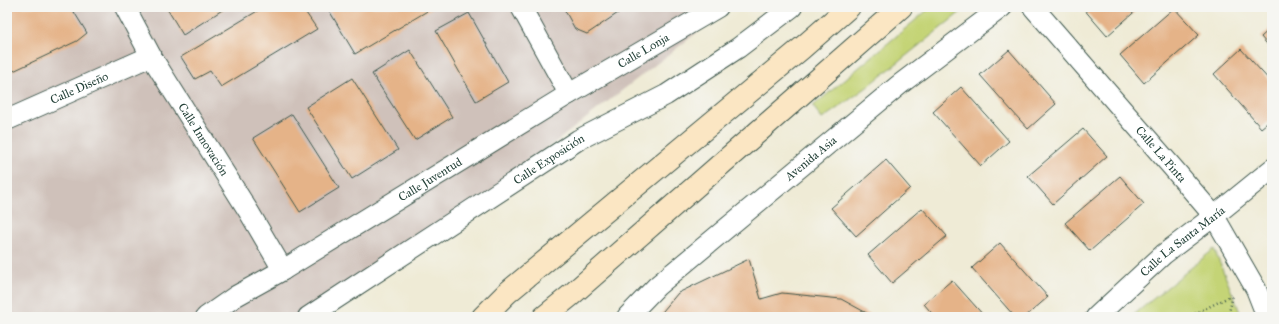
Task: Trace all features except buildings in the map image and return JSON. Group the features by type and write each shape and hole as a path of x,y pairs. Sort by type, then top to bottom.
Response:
{"main road":[{"path":"474,317 507,293 760,84 849,7"},
{"path":"544,317 582,286 901,7"},
{"path":"483,317 507,293"}],"street":[{"name":"Calle Innovación","path":"125,7 150,56 249,212 283,270"},
{"path":"521,7 569,94"},
{"name":"Calle Lonja","path":"569,94 718,7"},
{"name":"Calle Exposición","path":"308,317 578,140 666,95 738,48 767,15 792,7"},
{"name":"Avenida Asia","path":"627,317 657,286 893,90 1002,7"},
{"name":"Calle La Pinta","path":"1033,7 1214,216 1256,289 1267,317"},
{"name":"Calle Diseño","path":"7,120 150,56"},
{"name":"Calle Juventud","path":"206,317 236,296 283,270 569,94"},
{"name":"Calle La Santa María","path":"1096,317 1164,254 1272,169"}],"path":[{"path":"1188,317 1233,295 1228,317"}],"shaded area":[{"path":"7,7 730,7 407,257 324,317 7,317"}],"green space":[{"path":"931,7 967,7 866,88 822,119 813,106"},
{"path":"1214,249 1242,317 1131,317"}]}
